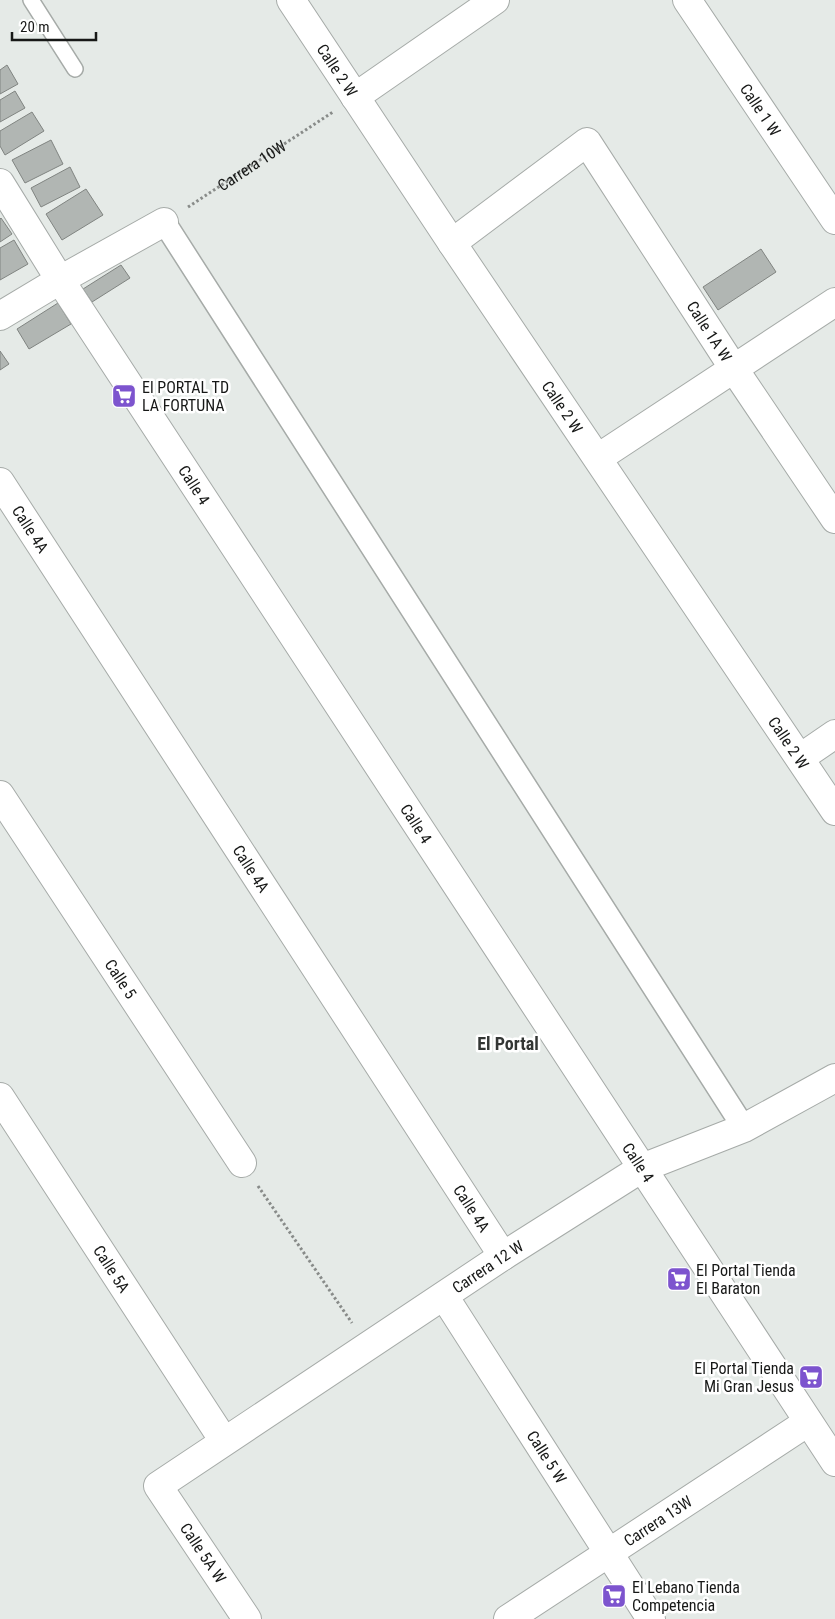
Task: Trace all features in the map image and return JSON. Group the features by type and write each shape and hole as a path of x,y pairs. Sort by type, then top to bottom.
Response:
{"street":[{"name":"Calle 2 W","path":"291,0 835,811"},
{"path":"355,97 495,0"},
{"name":"Calle 1 W","path":"687,0 835,220"},
{"name":"Calle 1A W","path":"452,242 587,142 734,369 835,519"},
{"name":"Calle 4","path":"0,183 60,280 835,1462"},
{"path":"0,316 164,222 744,1128"},
{"path":"598,458 835,302"},
{"name":"Calle 4A","path":"0,482 503,1256"},
{"path":"800,758 835,734"},
{"name":"Calle 5","path":"0,795 242,1163"},
{"name":"Carrera 12 W","path":"158,1486 503,1256 642,1168 744,1128 835,1078"},
{"name":"Calle 5A","path":"0,1097 224,1441"},
{"name":"Calle 5 W","path":"444,1296 651,1619"},
{"name":"Carrera 13W","path":"508,1619 808,1422"},
{"name":"Calle 5A W","path":"158,1486 247,1619"}],"lane":[{"path":"32,0 75,68"}],"path":[{"name":"Carrera 10W","path":"164,222 355,97"},
{"path":"242,1163 368,1346"}],"building":[{"path":"7,65 18,84 0,94 0,70"},
{"path":"15,91 25,108 0,122 0,100"},
{"path":"32,112 44,131 5,155 0,146 0,131"},
{"path":"51,140 63,164 25,183 12,160"},
{"path":"70,167 80,187 41,207 31,188"},
{"path":"86,189 103,215 62,240 46,214"},
{"path":"0,219 12,234 0,242"},
{"path":"14,240 28,264 0,280 0,248"},
{"path":"761,249 776,272 718,310 703,287"},
{"path":"121,265 130,278 92,302 83,289"},
{"path":"58,303 71,324 29,349 17,329"},
{"path":"0,351 9,364 0,370"}],"place":[{"name":"El PORTAL TD LA FORTUNA","path":"124,396"},
{"name":"El Portal Tienda El Baraton","path":"679,1279"},
{"name":"El Portal Tienda Mi Gran Jesus","path":"811,1377"},
{"name":"El Lebano Tienda Competencia","path":"614,1596"}],"district":[{"name":"El Portal","path":"508,1043"}]}
